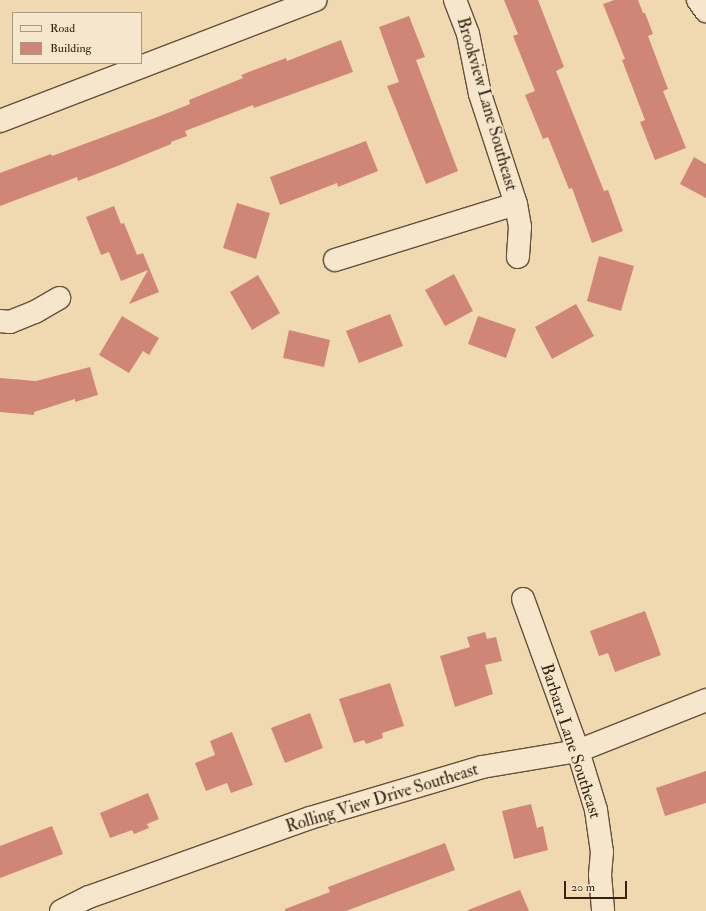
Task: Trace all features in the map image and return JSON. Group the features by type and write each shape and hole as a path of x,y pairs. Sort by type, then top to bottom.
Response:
{"street":[{"path":"0,122 316,0"},
{"name":"Brookview Lane Southeast","path":"455,0 468,34 480,94 516,204 520,227 518,257"},
{"path":"698,0 706,11"},
{"path":"335,260 516,204"},
{"path":"0,321 10,322 35,312 60,298"},
{"name":"Barbara Lane Southeast","path":"523,599 578,751 596,810 602,852 600,875 603,911"},
{"name":"Rolling View Drive Southeast","path":"61,911 89,897 310,818 482,767 578,751 706,700"}],"building":[{"path":"504,0 538,0 564,67 556,71 604,191 608,190 623,231 592,243 572,188 569,189 548,137 543,139 525,95 535,91 513,36 518,34"},
{"path":"614,0 638,0 643,13 645,13 653,34 648,36 668,89 663,91 686,148 655,160 640,122 645,120 622,60 625,59 603,4"},
{"path":"409,16 425,57 416,60 458,171 426,184 387,86 399,82 379,27"},
{"path":"341,40 353,72 254,108 253,105 185,131 187,136 120,165 78,181 77,177 0,206 0,173 51,154 52,156 160,116 190,104 189,100 243,78 241,75 286,58 287,61"},
{"path":"366,141 378,171 338,187 337,183 280,205 270,177"},
{"path":"694,157 706,164 706,198 680,184"},
{"path":"237,203 270,213 256,259 223,248"},
{"path":"114,206 121,224 124,223 137,255 143,253 159,292 129,304 148,270 121,281 109,252 101,255 86,217"},
{"path":"599,256 634,266 621,311 587,301"},
{"path":"454,274 473,311 445,326 425,290"},
{"path":"258,275 280,313 252,330 230,292"},
{"path":"576,304 594,336 552,359 535,327"},
{"path":"390,314 403,346 359,363 346,331"},
{"path":"122,316 159,338 149,355 143,351 129,373 99,355"},
{"path":"478,316 516,329 506,358 468,344"},
{"path":"289,330 330,340 324,367 283,358"},
{"path":"90,367 98,395 75,402 75,399 34,412 34,415 0,412 0,378 36,381"},
{"path":"645,611 661,655 615,672 608,653 599,656 590,631"},
{"path":"485,632 487,639 496,637 502,661 485,665 493,694 455,707 440,656 470,647 467,637"},
{"path":"390,683 404,726 382,733 383,738 366,744 364,740 354,743 339,699"},
{"path":"310,713 323,748 285,763 271,728"},
{"path":"232,732 253,785 231,793 227,783 206,791 195,763 215,755 210,741"},
{"path":"706,771 706,803 665,816 656,788"},
{"path":"148,793 159,819 147,824 149,828 134,834 132,830 110,838 100,813"},
{"path":"531,804 537,828 543,826 548,850 514,859 502,811"},
{"path":"52,826 63,854 0,878 0,846"},
{"path":"445,843 455,870 346,911 285,911 285,909 330,892 328,887"},
{"path":"520,890 529,911 468,911 468,910"}]}
